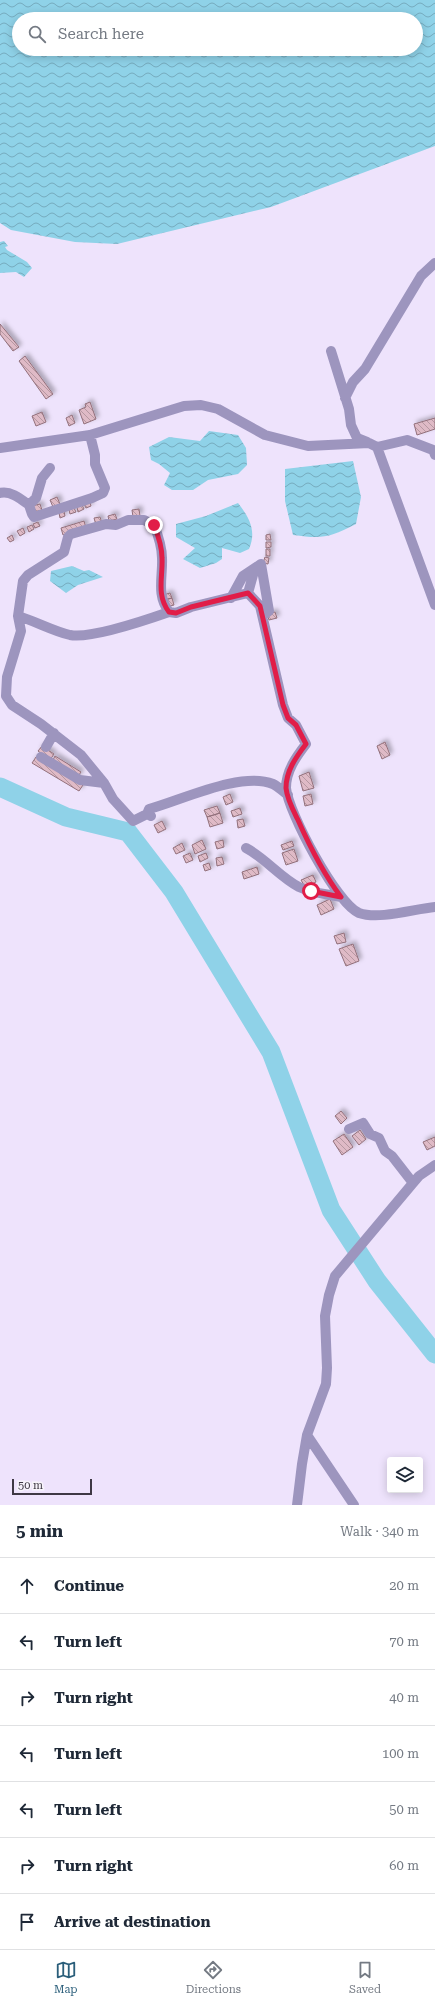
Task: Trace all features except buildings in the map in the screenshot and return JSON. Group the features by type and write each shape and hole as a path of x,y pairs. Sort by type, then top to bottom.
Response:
{"street":[{"path":"346,398 353,382 365,369 421,276 435,263"},
{"path":"331,351 346,398 351,425 357,438 373,445 435,605"},
{"path":"0,448 90,435 184,406 201,405 218,409 265,435 308,446 373,445 407,440 434,451"},
{"path":"0,493 4,492 16,496 29,505 34,517 78,504 103,493 105,488 95,464 95,455 90,435"},
{"path":"29,505 36,498 42,478 50,468"},
{"path":"169,612 161,599 162,559 158,535 154,525 144,520 128,520 116,525 106,524 71,534 68,537 64,552 28,575 24,581 18,616 21,631 7,677 6,696 12,705 54,733 81,755 104,783 113,799 133,821 149,815 149,809 228,784 253,780 274,784 288,795"},
{"path":"231,598 243,576 261,564 269,611 263,616"},
{"path":"248,593 255,568"},
{"path":"18,616 71,635 84,634 144,621 169,612 176,613 191,607 248,593"},
{"path":"248,593 260,606 283,705 288,718 296,725 306,744 294,760 286,787 305,838 341,897 357,912 370,915 435,907"},
{"path":"21,599 32,620"},
{"path":"46,747 54,733"},
{"path":"41,757 80,780 104,783"},
{"path":"246,848 258,855 297,886 311,891 341,897"},
{"path":"349,1129 363,1123 370,1134 379,1138 386,1151 392,1156 413,1183"},
{"path":"297,1505 299,1480 307,1435 326,1384 328,1368 326,1307 335,1276 364,1243 387,1212 419,1176 435,1165"},
{"path":"307,1435 354,1505"}],"water":[{"path":"0,0 435,0 435,146 271,207 117,244 75,242 11,230 0,223"},
{"path":"4,241 8,246 5,247 7,250 27,262 32,268 24,277 16,272 0,273 0,242"},
{"path":"209,431 238,435 246,448 247,465 238,474 208,480 193,490 172,490 164,485 170,473 159,464 151,460 149,447 169,437 200,441"},
{"path":"353,461 361,497 356,524 332,535 311,537 293,535 285,501 285,469"},
{"path":"238,503 251,524 252,536 249,549 240,553 222,548 222,559 216,563 200,568 183,559 195,548 176,537 176,524 206,516"},
{"path":"72,566 84,571 89,570 103,577 78,585 66,593 50,581 51,571"}],"waterway":[{"path":"0,787 66,817 128,832 174,892 271,1052 331,1210 377,1281 435,1354"}],"route":[{"path":"154,525 161,548 161,599 169,612 176,613 191,607 248,593 260,606 283,705 288,718 296,725 306,744 294,760 289,774 286,787 288,798 305,838 320,865 341,897 311,891"}]}
